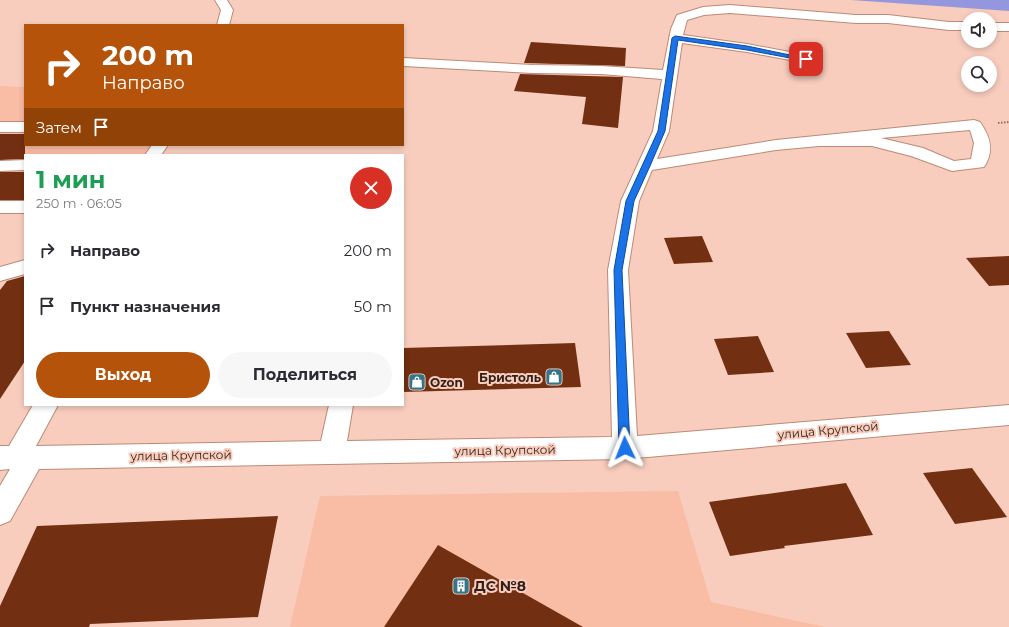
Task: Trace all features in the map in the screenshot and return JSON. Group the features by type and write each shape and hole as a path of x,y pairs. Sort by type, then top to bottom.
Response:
{"street":[{"path":"221,0 227,10 224,24"},
{"path":"625,448 618,270 630,201 647,166 661,131 675,38 681,18 703,11 730,9 856,19 888,19 961,26"},
{"path":"997,27 1009,27"},
{"path":"675,38 747,48 806,59"},
{"path":"404,62 601,70 670,75"},
{"path":"647,166 769,146 884,133 974,126 980,132 984,148 978,163 952,166 917,152 872,141 819,141"},
{"path":"0,127 24,127"},
{"path":"0,166 24,165"},
{"path":"0,207 24,207"},
{"path":"0,274 24,267"},
{"path":"0,512 15,458 45,406"},
{"path":"332,453 341,406"},
{"name":"улица Крупской","path":"15,458 625,448 1009,415"}],"shaded area":[{"path":"0,86 24,87 24,146 166,146 161,154 24,154 24,205 0,205"},
{"path":"678,491 711,602 825,627 290,627 320,496"}],"water":[{"path":"851,0 1009,0 1009,11"}],"building":[{"path":"531,42 626,48 625,66 524,63"},
{"path":"520,74 623,77 618,128 582,124 586,97 514,91"},
{"path":"0,134 24,134 24,159 0,160"},
{"path":"0,172 24,172 24,200 0,200"},
{"path":"702,236 713,262 674,264 664,238"},
{"path":"1009,256 1009,285 989,286 966,258"},
{"path":"24,276 24,363 0,399 0,290 7,281"},
{"path":"889,331 911,365 866,368 846,333"},
{"path":"758,336 774,372 728,375 714,339"},
{"path":"575,343 581,387 404,392 404,348"},
{"path":"972,468 1007,517 955,524 923,473"},
{"path":"846,483 873,535 784,546 785,548 730,556 709,502"},
{"path":"278,516 258,617 90,624 89,627 0,627 0,606 37,526"},
{"name":"ДС №8","path":"438,545 583,627 384,627"}],"place":[{"name":"Бристоль","path":"554,377"},
{"name":"Ozon","path":"417,382"},
{"name":"ДС №8","path":"461,586"}],"route":[{"path":"625,448 618,270 630,201 647,166 661,131 675,38 747,48 806,59"}]}
